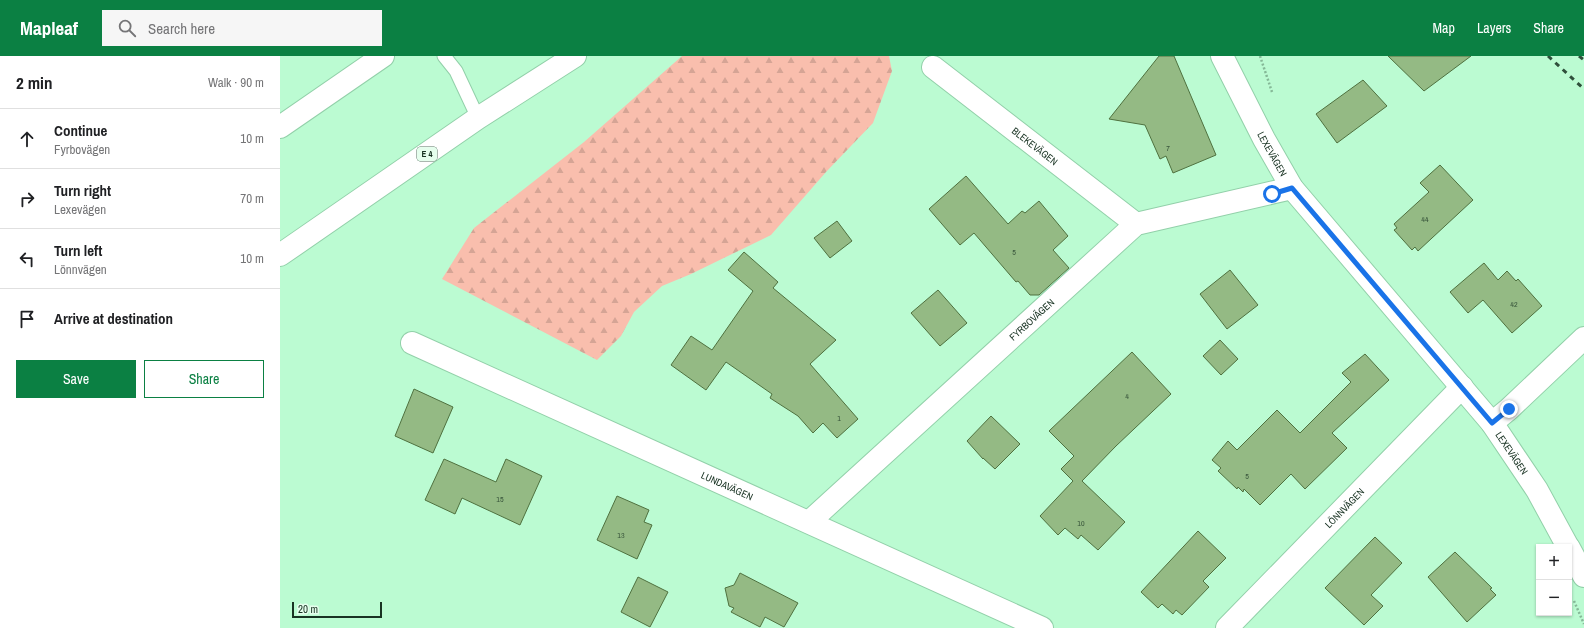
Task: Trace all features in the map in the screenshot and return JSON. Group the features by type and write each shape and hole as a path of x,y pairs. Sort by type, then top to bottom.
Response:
{"main road":[{"path":"280,127 383,56"},
{"name":"E 4","path":"280,254 478,118 575,56"},
{"name":"LEXEVÄGEN","path":"1222,56 1264,140 1292,188 1492,423 1538,490 1567,544"},
{"name":"BLEKEVÄGEN","path":"933,67 1136,224"},
{"name":"FYRBOVÄGEN","path":"809,522 1136,224 1292,188"},
{"path":"1492,423 1509,409 1584,338"},
{"name":"LUNDAVÄGEN","path":"412,343 1042,628"},
{"name":"LÖNNVÄGEN","path":"1227,628 1462,387"},
{"name":"LEXEVÄGEN","path":"1572,554 1584,576"}],"lane":[{"path":"444,56 456,71 478,118"}],"path":[{"path":"1572,595 1584,624"}],"green space":[{"path":"682,56 889,56 892,71 873,123 826,172 771,235 691,274 662,286 634,312 621,336 597,360 442,279 474,228 584,142"}],"building":[{"path":"1159,56 1174,56 1216,155 1173,173 1166,156 1160,159 1145,125 1109,119"},
{"path":"1388,56 1471,56 1424,91"},
{"path":"1363,80 1387,106 1337,143 1316,114"},
{"path":"1440,165 1473,200 1418,251 1415,247 1412,250 1394,230 1397,228 1394,224 1429,192 1420,183"},
{"path":"966,176 1008,224 1022,211 1025,213 1039,201 1068,236 1053,250 1069,268 1039,295 1030,295 1018,281 1016,282 974,233 960,245 929,209"},
{"path":"837,221 852,241 830,258 814,238"},
{"path":"744,252 778,282 773,288 836,340 810,364 858,419 837,438 823,423 813,433 798,416 770,398 772,394 726,362 706,390 671,365 691,336 712,350 753,291 728,270"},
{"path":"1484,263 1498,280 1507,271 1516,281 1518,279 1542,306 1512,333 1483,300 1468,313 1450,292"},
{"path":"1230,270 1258,305 1227,329 1200,294"},
{"path":"938,290 967,323 940,346 911,313"},
{"path":"1220,340 1238,359 1221,375 1203,356"},
{"path":"1132,352 1171,394 1116,446 1082,481 1125,522 1098,550 1081,535 1078,539 1065,528 1058,535 1040,516 1073,481 1061,469 1074,456 1049,431"},
{"path":"1365,354 1389,380 1332,433 1347,448 1305,489 1291,474 1260,505 1244,489 1243,492 1238,487 1237,489 1218,471 1221,468 1212,460 1228,441 1237,450 1277,410 1300,433 1351,382 1342,373"},
{"path":"414,389 453,407 433,453 395,436"},
{"path":"991,416 1020,444 995,469 983,459 967,441"},
{"path":"444,459 496,482 506,459 542,476 520,525 462,498 455,514 425,500"},
{"path":"617,496 649,510 644,522 652,525 637,559 597,540"},
{"path":"1198,531 1226,558 1203,581 1209,587 1182,615 1176,610 1173,614 1162,604 1158,608 1141,592"},
{"path":"1375,537 1402,563 1371,595 1383,606 1364,625 1325,588"},
{"path":"1455,552 1492,588 1490,589 1496,595 1467,622 1428,577"},
{"path":"740,573 798,603 784,627 765,617 760,627 731,612 734,608 729,606 725,588 734,585"},
{"path":"638,577 668,592 650,627 621,612"}],"railway":[{"path":"1548,56 1584,89"},
{"path":"1579,56 1584,60"}],"route":[{"path":"1272,194 1292,188 1492,423 1509,409"}]}
